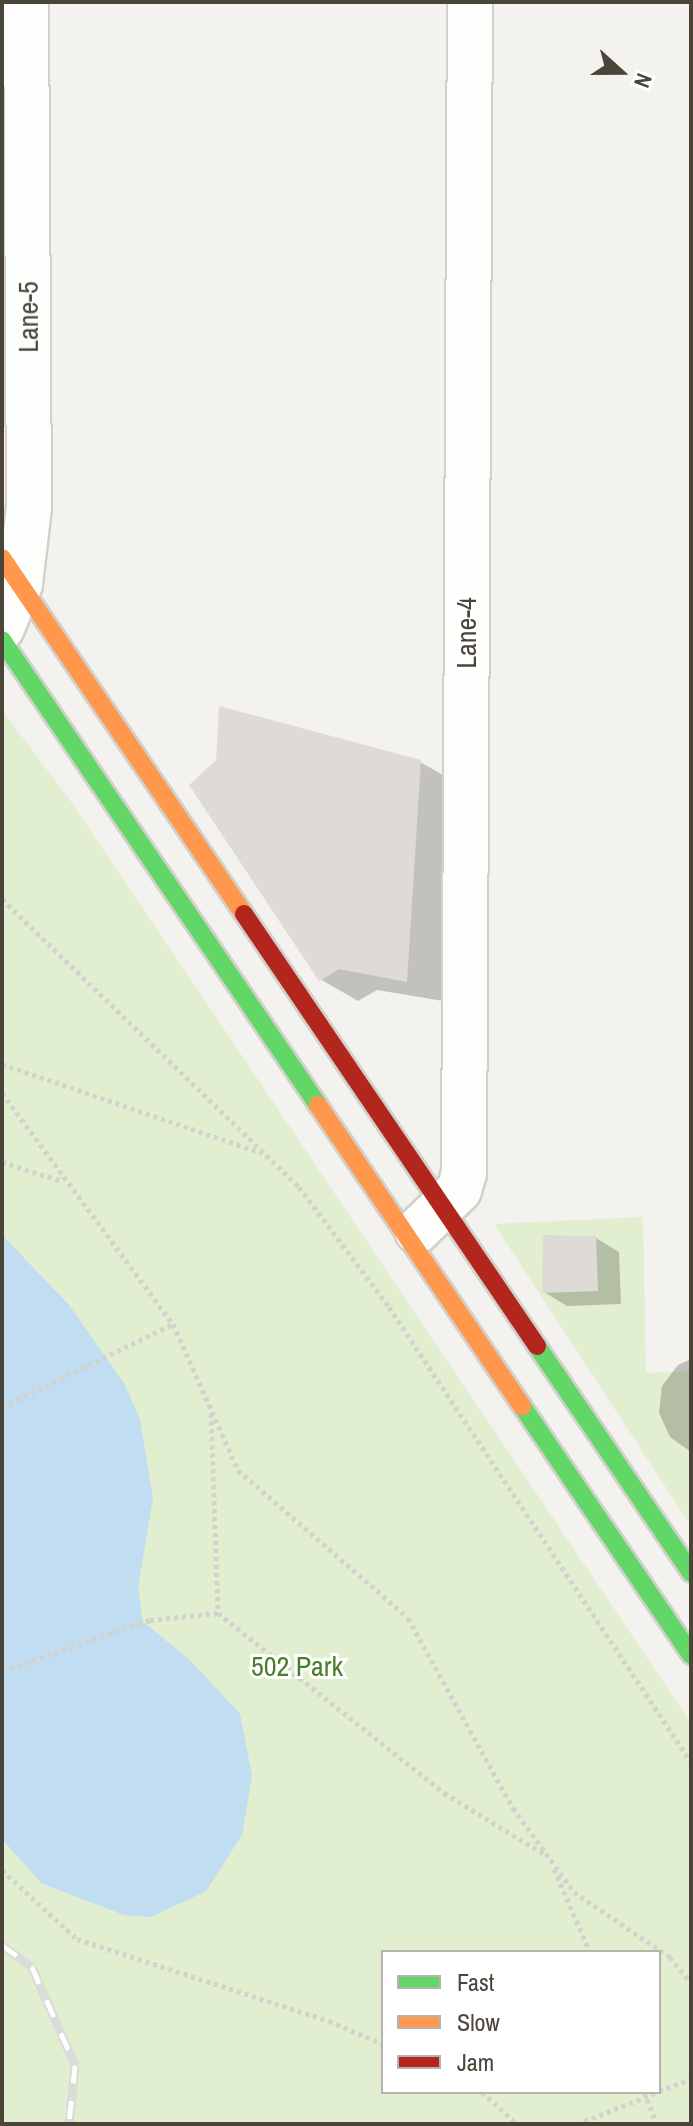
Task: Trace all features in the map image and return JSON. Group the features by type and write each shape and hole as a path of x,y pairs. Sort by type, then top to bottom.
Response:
{"street":[{"name":"Lane-5","path":"2,628 11,571 29,507 26,2"},
{"name":"Lane-4","path":"406,1240 459,1190 464,1173 470,2"},
{"path":"11,571 691,1573"},
{"path":"2,640 406,1240 691,1655"}],"path":[{"path":"2,899 299,1187 389,1307 523,1516 691,1762"},
{"path":"2,1064 263,1154"},
{"path":"2,1093 63,1182 173,1324 238,1470 408,1618 513,1808 574,1892 660,1950"},
{"path":"2,1162 63,1182"},
{"path":"2,1407 173,1324"},
{"path":"211,1410 218,1613"},
{"path":"2,1671 150,1620 218,1613 444,1793 549,1858 589,1950"},
{"path":"2,1870 77,1939 329,2021 381,2043"},
{"path":"661,1951 670,1957 691,1983"},
{"path":"661,2091 691,2079"},
{"path":"484,2094 517,2124"},
{"path":"577,2124 645,2094 657,2124"}],"green space":[{"name":"502 Park","path":"2,710 72,803 691,1723 691,2124 2,2124"},
{"path":"643,1217 646,1373 691,1371 691,1526 494,1224"}],"water":[{"path":"2,1235 69,1305 124,1383 140,1419 153,1498 138,1587 143,1622 189,1659 240,1714 252,1776 242,1835 206,1891 151,1917 124,1915 41,1883 2,1839"}],"building":[{"path":"219,706 421,760 407,982 339,969 319,981 189,785 216,760"},
{"path":"543,1235 596,1236 598,1291 542,1293"}],"railway":[{"path":"2,1945 32,1967 75,2065 69,2124"}],"traffic: fast":[{"path":"2,640 318,1105"},
{"path":"537,1346 691,1573"},
{"path":"522,1406 691,1655"}],"traffic: slow":[{"path":"2,558 244,914"},
{"path":"318,1105 522,1406"}],"traffic: jam":[{"path":"244,914 537,1346"}]}
